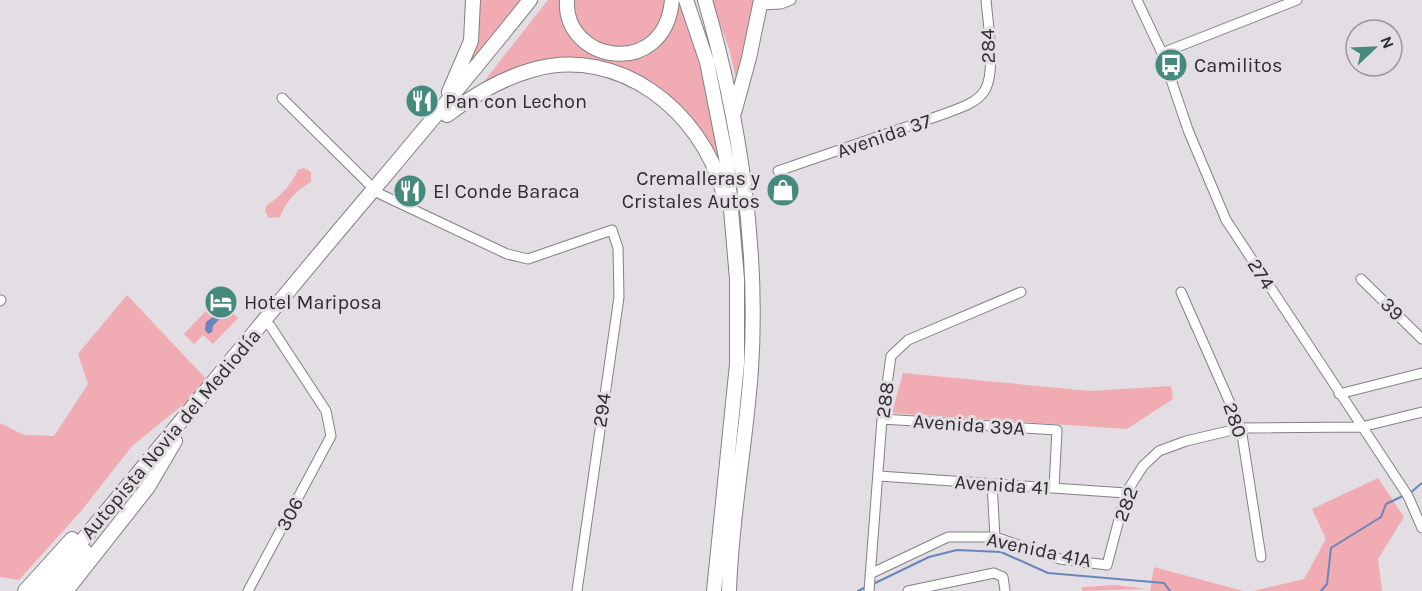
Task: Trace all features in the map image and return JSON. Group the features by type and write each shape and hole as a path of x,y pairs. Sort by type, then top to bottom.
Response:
{"highway":[{"path":"442,115 471,41 472,0"},
{"name":"Autopista Novia del Mediodía","path":"442,115 530,0"},
{"name":"Autopista Novia del Mediodía","path":"40,591 172,440 376,191 542,0"},
{"path":"567,0 574,29 590,44 612,54 640,51 653,43 668,25 672,0"},
{"path":"686,0 707,62 727,163 737,279 737,364 714,591"},
{"path":"705,0 720,54 732,118 752,283 751,367 729,591"},
{"path":"732,118 749,58 761,2"},
{"path":"442,115 500,82 533,70 556,67 597,69 628,78 652,90 676,108 703,144 717,171 724,197 737,279"},
{"path":"25,591 140,466 172,440"},
{"path":"66,591 148,487 172,440"},
{"name":"Autopista Novia del Mediodía","path":"53,591 143,473"}],"street":[{"path":"761,2 782,4 791,0"},
{"name":"284","path":"985,91 990,70 987,0"},
{"name":"274","path":"1137,0 1162,53 1188,130 1226,220 1402,486 1422,525"},
{"path":"1162,53 1297,0"},
{"name":"Avenida 37","path":"778,171 944,114 967,105 985,91"},
{"path":"282,99 376,191"},
{"name":"294","path":"376,191 507,254 528,259 612,230 618,248 619,297 577,591"},
{"name":"39","path":"1361,279 1422,339"},
{"name":"288","path":"869,591 882,419 891,356 897,347 908,340 1021,292"},
{"name":"280","path":"1181,292 1241,428 1261,557"},
{"name":"306","path":"248,591 331,436 326,411 268,324"},
{"path":"1339,394 1422,373"},
{"path":"1241,428 1361,427 1422,412"},
{"name":"Avenida 39A","path":"882,419 1057,430 1054,488"},
{"name":"282","path":"1107,565 1126,493 1143,466 1159,451 1186,441 1241,428"},
{"name":"Avenida 41","path":"879,476 1126,493"},
{"path":"992,484 995,537"},
{"name":"Avenida 41A","path":"870,573 948,537 995,537 1060,559 1107,565"},
{"path":"908,591 994,573 1003,577 1005,591"}],"shaded area":[{"path":"476,0 524,0 465,73"},
{"path":"548,0 564,0 586,47 647,51 676,0 681,0 702,65 719,156 673,100 645,80 577,61 478,89"},
{"path":"571,0 668,0 663,26 637,48 606,49 579,30"},
{"path":"711,0 757,0 738,90 730,51"},
{"path":"304,168 311,172 311,182 292,197 280,217 269,218 265,211 266,206 285,190 298,170"},
{"path":"127,295 210,383 132,446 82,510 19,580 0,577 0,423 24,435 54,436 88,384 78,354"},
{"path":"218,298 238,318 213,344 203,335 194,344 184,334"},
{"path":"903,373 1090,391 1171,386 1173,399 1127,429 892,413"},
{"path":"1378,478 1404,517 1378,559 1382,591 1253,591 1304,579 1326,539 1312,509"},
{"path":"1154,567 1243,591 1150,591"},
{"path":"1116,585 1147,589 1082,591 1082,587"}],"water":[{"path":"218,313 223,315 213,326 212,332 208,334 205,330 206,322"}],"waterway":[{"path":"1410,493 1422,483"},
{"path":"1321,591 1327,584 1331,548 1381,517 1386,504 1405,495"},
{"path":"871,585 929,557 957,550 1001,552 1048,573 1164,583 1170,591"},
{"path":"858,591 866,587"}],"place":[{"name":"Camilitos","path":"1171,65"},
{"name":"Pan con Lechon","path":"422,101"},
{"name":"Cremalleras y Cristales Autos","path":"783,190"},
{"name":"El Conde Baraca","path":"410,191"},
{"name":"Hotel Mariposa","path":"221,302"}]}
